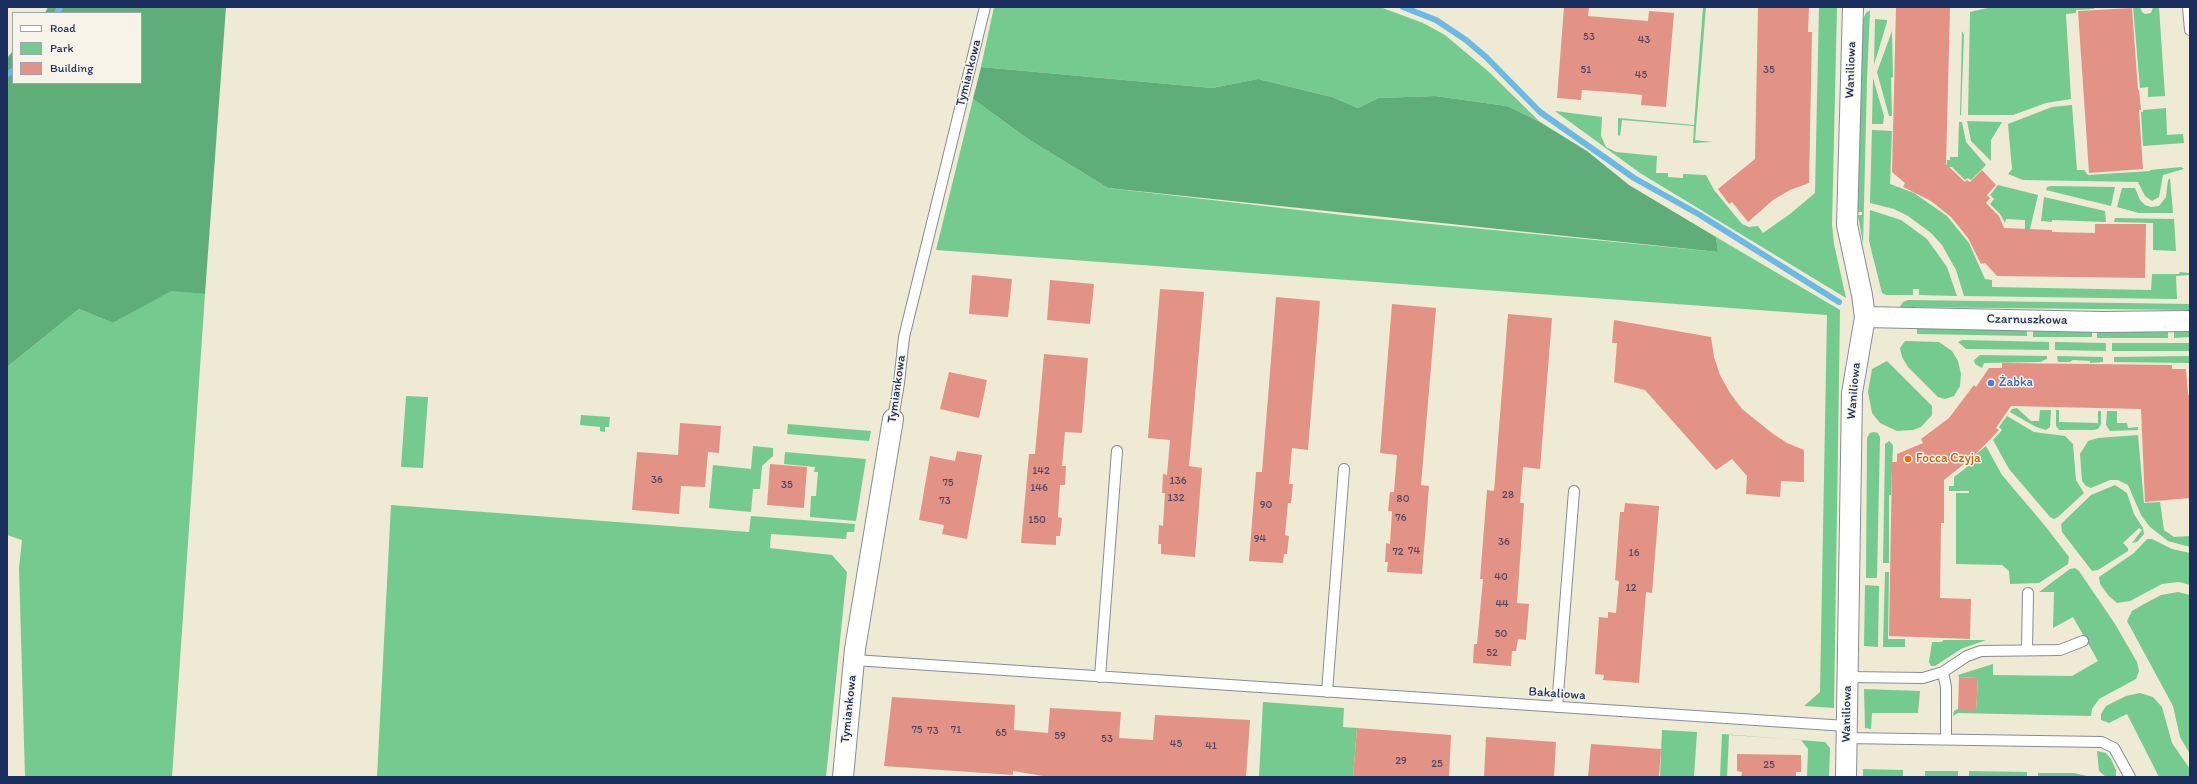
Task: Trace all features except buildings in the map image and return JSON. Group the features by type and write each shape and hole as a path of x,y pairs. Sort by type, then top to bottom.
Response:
{"street":[{"name":"Waniliowa","path":"1846,777 1852,393 1865,317 1862,295 1847,225 1853,7"},
{"name":"Czarnuszkowa","path":"1865,317 2102,322 2190,321"},
{"name":"Tymiankowa","path":"842,777 854,660 893,419"}],"lane":[{"name":"Tymiankowa","path":"893,419 904,338 985,7"},
{"path":"2188,7 2190,30"},
{"path":"1100,677 1117,451"},
{"path":"1327,692 1344,469"},
{"path":"1558,707 1574,491"},
{"path":"2028,593 2028,650"},
{"path":"1847,677 1917,678 1943,672 1967,656 1981,651 2060,650 2083,641"},
{"name":"Bakaliowa","path":"854,660 1558,707 1846,732 1946,739 2104,742 2117,753 2130,777"},
{"path":"1943,672 1946,687 1946,739"}],"green space":[{"path":"48,7 226,7 205,294 171,291 113,323 79,309 7,367 7,58 12,52 12,84 142,84 142,12 46,12"},
{"path":"994,7 1380,7 1423,23 1445,35 1489,72 1540,122 1507,106 1435,96 1378,98 1358,108 1332,97 1258,79 1212,88 981,67"},
{"path":"1703,7 1706,7 1695,140 1713,142 1693,143 1694,126 1622,120 1620,136 1618,135 1618,118 1694,125"},
{"path":"1819,7 1837,7 1832,225 1834,244 1846,298 1640,173 1555,111 1602,117 1601,136 1606,147 1616,152 1657,156 1656,173 1668,173 1668,177 1683,178 1683,174 1706,175 1714,190 1742,224 1749,227 1758,226 1763,233 1790,214 1815,193"},
{"path":"1992,7 2094,7 2094,9 2076,10 2076,13 2066,14 2071,99 2046,103 2013,115 1968,115 1970,12"},
{"path":"2133,7 2140,7 2142,12 2145,14 2151,13 2153,7 2159,7 2165,96 2148,97 2148,87 2140,88"},
{"path":"1870,10 1863,244 1858,215 1862,215 1862,212 1858,212 1858,205 1862,21 1866,13"},
{"path":"1875,19 1887,20 1887,22 1874,65"},
{"path":"1892,31 1892,116 1889,116 1877,72"},
{"path":"1962,31 1964,35 1960,115"},
{"path":"981,67 1212,88 1258,79 1332,97 1358,108 1378,98 1435,96 1507,106 1540,122 1587,151 1629,185 1716,237 1718,252 1108,188 1028,139 973,99"},
{"path":"1873,78 1884,116 1883,124 1872,124"},
{"path":"973,99 1028,139 1108,188 1359,217 1718,252 1716,237 1840,310 1834,708 1804,706 1820,692 1827,315 936,250"},
{"path":"2072,105 2077,170 2084,170 2088,175 2150,171 2181,167 2184,169 2163,175 2159,197 2152,201 2145,196 2138,182 2023,180 2008,174 2012,169 2008,124 2052,107"},
{"path":"2166,108 2167,135 2183,134 2184,143 2143,146 2141,112 2143,112 2143,110"},
{"path":"1967,121 2002,122 1991,140 1991,161 1971,141"},
{"path":"1959,122 1962,122 1966,142 1986,165 1971,180 1968,178 1965,180 1952,167 1947,167 1947,160 1950,160 1950,157 1958,157"},
{"path":"1872,130 1892,131 1890,184 1914,193 1947,216 1969,243 1985,279 1992,280 1992,287 2151,290 2152,274 2179,274 2180,272 2189,273 2189,275 2176,276 2177,299 1964,296 1956,270 1942,245 1931,233 1908,216 1894,209 1870,203"},
{"path":"2170,178 2173,213 2139,213 2117,207 2122,188 2135,188 2140,200 2145,205 2151,207 2159,206 2166,197 2168,180"},
{"path":"1998,185 2038,195 2030,229 2025,229 2025,220 2006,219 2005,223 2000,214 1990,204 1994,199 1990,195"},
{"path":"2047,187 2115,187 2111,206 2046,190"},
{"path":"2044,197 2105,211 2106,222 2041,221"},
{"path":"1870,210 1901,220 1927,239 1947,267 1957,296 1919,295 1919,289 1913,289 1913,295 1886,295 1882,293 1869,241"},
{"path":"2115,218 2174,219 2176,251 2153,250 2153,223 2114,222"},
{"path":"171,290 205,294 172,777 25,777 19,568 22,540 7,535 7,367 79,309 113,323"},
{"path":"1908,300 2190,304 2190,310 1900,307 1903,302"},
{"path":"1917,328 2027,330 2027,336 1917,334"},
{"path":"2033,330 2092,331 2092,337 2033,337"},
{"path":"2097,331 2168,331 2168,338 2097,338"},
{"path":"2174,331 2190,331 2190,337 2174,338"},
{"path":"1962,340 2049,342 2049,350 1966,349 1958,342"},
{"path":"1905,341 1939,342 1952,351 1958,361 1961,374 1960,386 1954,396 1945,399 1938,397 1908,367 1902,357 1900,348"},
{"path":"2055,342 2106,343 2106,351 2055,350"},
{"path":"2112,343 2190,343 2190,351 2112,351"},
{"path":"1980,355 2047,356 2047,359 2040,362 1984,363 1982,368 1975,364 1974,360"},
{"path":"2057,356 2103,357 2103,362 2090,363 2090,361 2073,360 2070,362 2058,362"},
{"path":"2190,356 2190,363 2114,362 2114,357"},
{"path":"1887,361 1932,406 1932,415 1921,427 1913,430 1897,431 1880,423 1872,413 1868,392 1872,369"},
{"path":"406,396 428,397 423,468 401,467"},
{"path":"2017,408 2031,421 2039,421 2040,410 2051,410 2050,427 2046,430 2036,427 2010,412 2012,409"},
{"path":"2056,410 2059,410 2059,422 2098,423 2098,411 2101,411 2101,424 2098,429 2093,430 2059,430 2056,426"},
{"path":"2107,411 2117,411 2117,423 2127,423 2128,428 2138,427 2138,430 2110,431 2106,425"},
{"path":"581,415 610,417 609,427 605,427 605,432 600,431 600,427 580,425"},
{"path":"2007,416 2034,432 2065,436 2073,444 2076,480 2084,493 2054,519 2050,517 2009,469 1993,440 2002,430 1999,427"},
{"path":"788,424 871,431 869,441 787,434"},
{"path":"1870,433 1878,433 1880,437 1877,578 1866,578 1867,438"},
{"path":"2138,435 2144,503 2160,502 2164,530 2174,537 2190,536 2190,547 2168,541 2150,527 2141,515 2128,485 2118,480 2110,480 2091,488 2086,486 2082,481 2080,454 2088,441 2098,438"},
{"path":"1889,441 1893,445 1891,495 1889,495 1889,563 1883,563 1885,444"},
{"path":"753,446 773,448 773,456 762,466 760,489 753,489 751,512 709,508 713,465 751,469"},
{"path":"1986,446 2002,475 2069,557 2068,564 2039,583 2010,584 2009,571 2002,565 1956,564 1956,493 1969,493 1969,491 1949,491 1949,486 1954,486 1954,477 1976,460 1974,456"},
{"path":"785,452 866,459 856,521 810,517 811,496 816,496 818,472 814,472 815,467 784,464"},
{"path":"2115,485 2127,493 2134,514 2143,528 2144,534 2137,542 2132,543 2142,530 2139,528 2123,543 2128,548 2128,551 2098,570 2092,571 2062,532 2061,524 2091,495"},
{"path":"391,505 749,532 751,516 855,524 854,532 847,532 846,539 771,534 770,548 832,555 847,572 826,777 377,777"},
{"path":"2147,539 2152,539 2172,549 2190,553 2190,585 2179,582 2162,584 2130,601 2117,603 2109,596 2100,584 2099,577 2134,553"},
{"path":"2075,568 2079,571 2115,624 2137,662 2139,671 2136,679 2099,699 2092,709 2091,716 1958,713 1953,716 1954,711 1958,709 1976,710 1978,678 1959,677 1958,675 1993,664 1993,675 2072,676 2098,661 2073,617 2053,628 2054,592 2039,592 2070,569"},
{"path":"1885,572 1889,572 1888,639 1905,639 1905,647 1883,647"},
{"path":"1865,585 1879,586 1878,647 1864,646"},
{"path":"2178,592 2190,595 2190,754 2180,737 2173,706 2127,621 2132,611 2144,604 2161,595"},
{"path":"1943,640 1986,640 1961,649 1935,666 1931,666 1929,662 1932,642 1942,642"},
{"path":"1864,689 1920,691 1918,713 1872,713 1871,729 1865,728"},
{"path":"2140,693 2153,697 2162,707 2172,743 2190,769 2190,777 2159,777 2127,714 2109,723 2101,720 2101,714 2106,706 2126,696"},
{"path":"1263,702 1344,708 1343,727 1357,728 1353,777 1259,777"},
{"path":"1662,730 1697,732 1694,777 1660,777"},
{"path":"1722,734 1784,739 1729,735 1727,777 1720,777"},
{"path":"1801,740 1825,742 1830,748 1829,777 1807,777 1808,749"},
{"path":"2097,751 2106,753 2111,759 2116,770 2116,777 2106,777 2099,771"},
{"path":"1863,769 1903,770 1903,777 1863,777"},
{"path":"1925,771 1958,771 1958,777 1925,777"},
{"path":"1969,771 2027,772 2027,777 1969,777"},
{"path":"2038,773 2074,773 2091,777 2038,777"}],"waterway":[{"path":"58,12 60,7"},
{"path":"1403,7 1436,20 1466,40 1486,57 1540,112 1634,178 1700,215 1839,302"},
{"path":"7,74 12,72"}],"place":[{"name":"Żabka","path":"1991,383"},
{"name":"Focca Czyja","path":"1908,459"}]}
